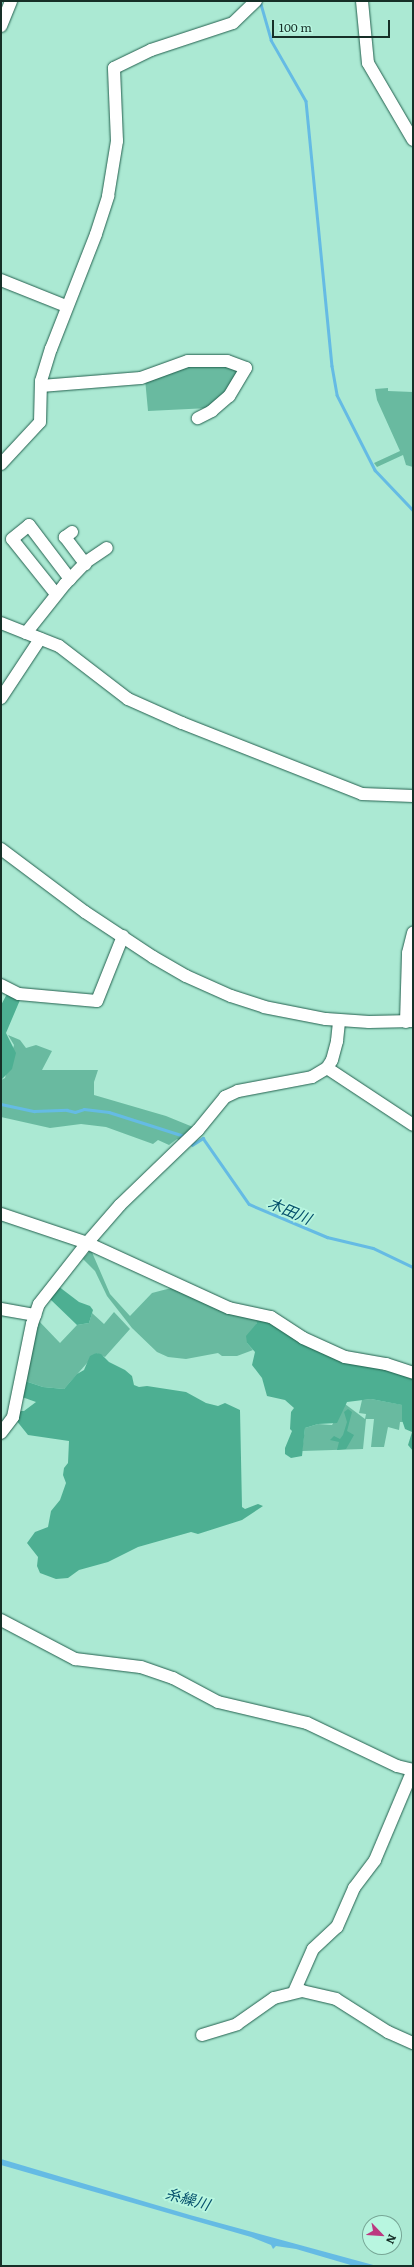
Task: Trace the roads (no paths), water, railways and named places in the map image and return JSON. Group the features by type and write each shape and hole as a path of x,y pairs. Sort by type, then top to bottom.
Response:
{"street":[{"path":"1,26 11,1"},
{"path":"1,464 39,426 41,386 50,349 96,234 108,196 117,141 114,68 151,50 233,23 256,1"},
{"path":"362,1 368,63 413,140"},
{"path":"1,280 66,306"},
{"path":"41,386 141,378 188,361 227,361 246,368 229,396 212,411 198,418"},
{"path":"56,594 12,539 28,525 70,579"},
{"path":"72,532 65,537 85,564"},
{"path":"26,633 56,594 70,579 85,564 107,548"},
{"path":"1,623 59,646 80,660 128,699 182,723 362,794 413,796"},
{"path":"1,698 40,639"},
{"path":"1,849 78,907 186,976 231,996 264,1007 339,1020 410,1021 408,953 413,933"},
{"path":"1,985 18,994 97,1001 123,936"},
{"path":"1,1432 13,1417 35,1315 45,1294 120,1205 198,1130 226,1097 238,1091 312,1077 327,1068 332,1060 337,1041 339,1020"},
{"path":"327,1068 413,1125"},
{"path":"1,1214 87,1243 229,1308 271,1316 303,1338 345,1357 386,1364 413,1373"},
{"path":"1,1309 35,1315"},
{"path":"1,1620 75,1659 141,1667 173,1678 218,1702 307,1723 397,1766 413,1770 375,1860 354,1888 337,1927 313,1949 294,1992"},
{"path":"202,2035 237,2024 259,2006 294,1992 311,1991 336,1998 388,2032 413,2043"}],"water":[{"path":"1,2159 190,2215 377,2266 354,2266 296,2249 276,2246 273,2249 271,2245 251,2237 1,2165"}],"waterway":[{"path":"261,4 271,40 306,101 332,366 337,395 375,470 413,510"},
{"name":"木田川","path":"1,1104 34,1111 67,1110 75,1112 84,1109 109,1112 181,1135"},
{"name":"木田川","path":"192,1145 203,1138 249,1204 327,1237 373,1248 413,1267"}],"water label":[{"name":"糸繰川","path":"188,2198"}]}
